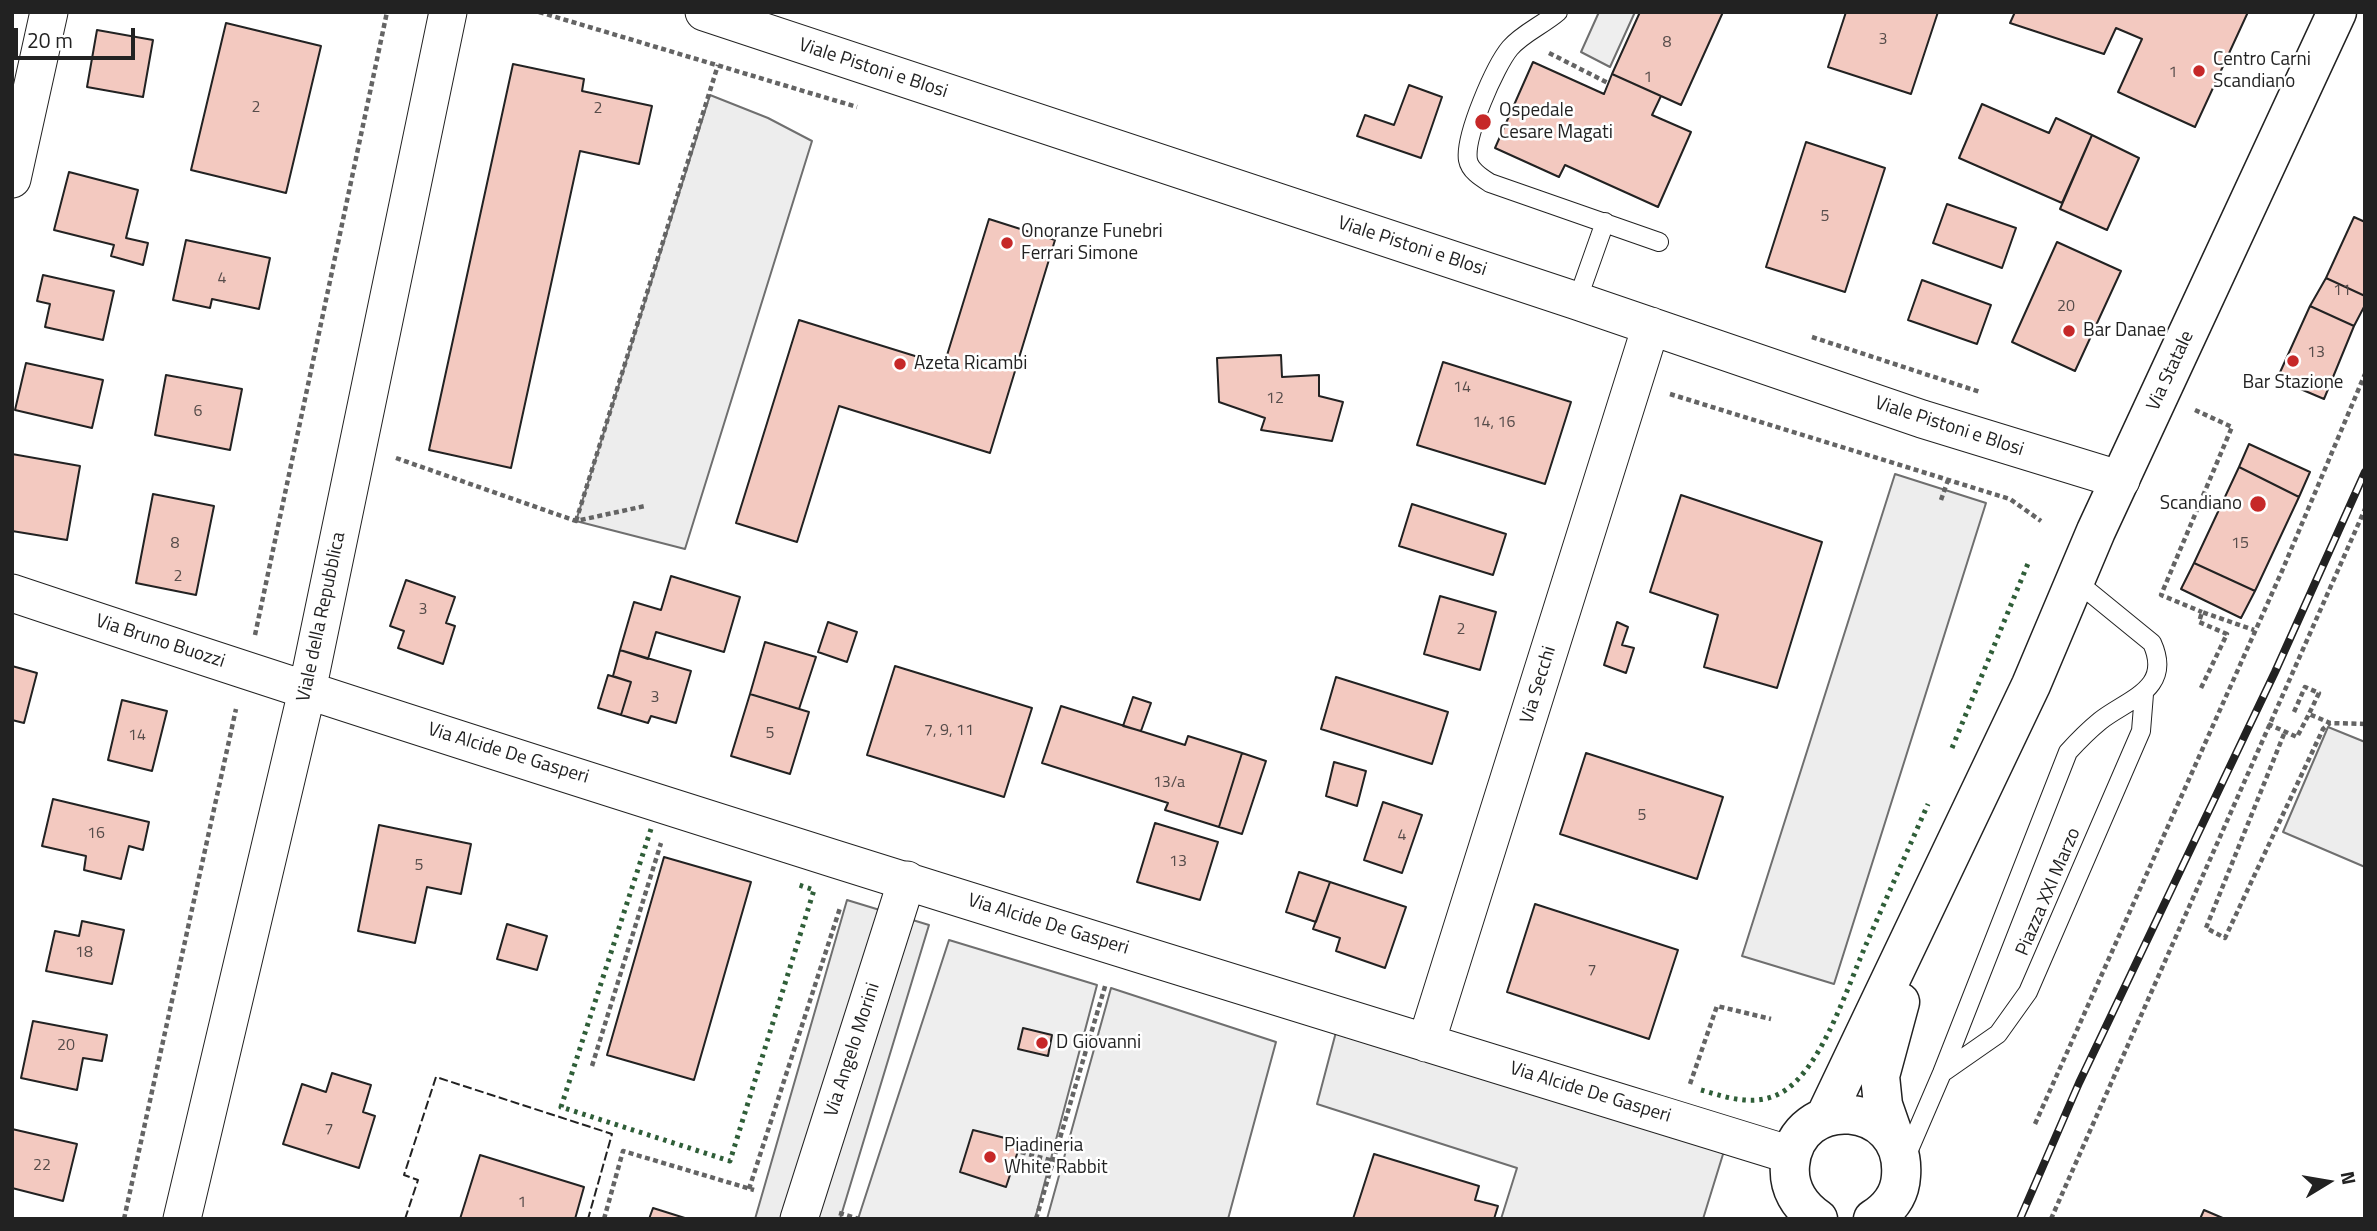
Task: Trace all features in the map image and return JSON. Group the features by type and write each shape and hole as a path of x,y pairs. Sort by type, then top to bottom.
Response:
{"main road":[{"name":"Via Statale","path":"2007,730 2031,685 2121,480 2337,12"},
{"path":"1825,1117 2007,730"},
{"path":"1873,1219 1894,1200 1900,1183 1900,1157 1883,1105 1880,1076 1892,1027 1913,964 2007,730"},
{"path":"1817,1218 1793,1191 1791,1156 1798,1139 1809,1126 1825,1117 1842,1113 1867,1118 1889,1133 1900,1157"}],"street":[{"path":"12,179 49,12"},
{"name":"Viale della Repubblica","path":"182,1219 307,691 448,12"},
{"name":"Viale Pistoni e Blosi","path":"704,12 1577,301 1922,419 2121,480"},
{"name":"Via Secchi","path":"1426,1043 1651,326"},
{"name":"Via Bruno Buozzi","path":"12,593 307,691"},
{"name":"Via Alcide De Gasperi","path":"307,691 1791,1156"},
{"name":"Via Angelo Morini","path":"799,1219 907,880"}],"lane":[{"path":"1558,12 1520,38 1509,49 1483,103 1469,145 1468,162 1477,174 1490,183 1659,242"},
{"path":"1577,301 1605,222"},
{"name":"Piazza XXI Marzo","path":"1942,1073 1998,1034 2028,992 2141,731 2144,694 2157,670 2157,655 2152,643 2076,581"},
{"name":"Piazza XXI Marzo","path":"1900,1157 1942,1073 2068,752 2102,720 2144,694"}],"path":[{"path":"209,659 222,628 255,635 387,12"},
{"path":"1520,38 1608,83"},
{"path":"576,521 718,65"},
{"path":"1808,335 1990,396"},
{"path":"2035,1124 2255,631 2365,374"},
{"path":"1633,383 2010,499 2041,521"},
{"path":"2182,404 2232,427 2161,594 2255,631"},
{"path":"391,456 576,521 645,506"},
{"path":"1941,500 1948,480"},
{"path":"2051,1219 2365,509"},
{"path":"2202,612 2199,622 2227,634 2202,688"},
{"path":"2268,724 2297,737 2319,693 2305,687 2294,712"},
{"path":"124,1219 238,703"},
{"path":"2309,714 2330,723 2365,724"},
{"path":"2284,734 2206,928 2225,938 2323,729 2330,723"},
{"path":"592,1066 673,805"},
{"path":"604,1219 623,1151 751,1190 840,908"},
{"path":"1036,1219 1109,972"},
{"path":"1688,1090 1717,1006 1771,1019"},
{"path":"1021,1152 1053,1161"}],"shaded area":[{"path":"1599,12 1635,12 1610,67 1581,52"},
{"path":"710,95 768,118 812,141 685,549 576,521"},
{"path":"1895,474 1986,503 1834,984 1742,956"},
{"path":"2328,727 2365,742 2365,867 2283,832"},
{"path":"847,900 929,925 840,1219 755,1219"},
{"path":"949,940 1097,985 1035,1219 858,1219"},
{"path":"1111,988 1276,1042 1228,1219 1047,1219"},
{"path":"1336,1032 1724,1151 1703,1219 1501,1219 1517,1168 1317,1104"}],"building":[{"path":"1640,12 1723,12 1681,105 1612,74"},
{"path":"1846,12 1938,12 1911,94 1828,67"},
{"path":"2015,12 2248,12 2195,127 2118,92 2142,39 2116,28 2104,54 2010,23"},
{"path":"226,23 321,46 286,193 191,170"},
{"path":"97,30 153,40 143,97 87,87"},
{"path":"1533,62 1604,94 1612,74 1661,96 1652,115 1691,132 1658,207 1565,165 1559,177 1495,148"},
{"path":"513,64 584,79 582,91 652,106 639,164 580,151 511,468 429,450"},
{"path":"1409,85 1442,97 1421,158 1357,136 1365,115 1394,125"},
{"path":"1982,104 2049,133 2056,118 2092,135 2062,203 1959,158"},
{"path":"2092,135 2139,158 2107,230 2060,209"},
{"path":"1806,142 1885,168 1845,292 1766,267"},
{"path":"69,172 138,190 126,238 148,243 143,265 111,256 114,245 54,230"},
{"path":"1947,204 2016,228 2002,268 1933,243"},
{"path":"2354,217 2365,222 2365,296 2326,278"},
{"path":"989,219 1055,240 990,453 839,406 797,542 736,523 799,320 944,365"},
{"path":"186,240 270,258 259,309 212,299 210,308 173,300"},
{"path":"2057,242 2121,271 2075,371 2012,342"},
{"path":"43,275 114,291 103,340 45,327 50,304 37,301"},
{"path":"2326,278 2365,296 2365,305 2354,326 2310,306"},
{"path":"1922,280 1991,305 1977,344 1908,320"},
{"path":"2310,306 2354,326 2324,399 2277,379"},
{"path":"1281,355 1282,377 1319,375 1319,396 1343,402 1332,441 1261,430 1265,418 1219,402 1217,358"},
{"path":"1443,362 1571,402 1545,484 1417,445"},
{"path":"26,363 103,380 92,428 15,410"},
{"path":"166,375 242,389 230,450 155,435"},
{"path":"2249,444 2310,472 2299,497 2239,467"},
{"path":"12,454 80,466 67,540 12,531"},
{"path":"2239,467 2299,497 2255,591 2194,563"},
{"path":"153,494 214,506 196,595 136,583"},
{"path":"1681,495 1822,542 1777,688 1704,667 1718,615 1650,592"},
{"path":"1412,504 1506,534 1493,575 1399,546"},
{"path":"2194,563 2255,591 2241,618 2181,589"},
{"path":"671,576 740,597 724,652 656,632 648,659 620,650 634,602 661,610"},
{"path":"406,580 455,597 446,623 455,626 443,664 398,648 404,631 390,626"},
{"path":"1440,596 1496,612 1480,670 1424,654"},
{"path":"828,622 857,632 847,662 818,652"},
{"path":"1617,622 1628,627 1622,645 1634,648 1626,673 1604,665"},
{"path":"765,642 816,657 799,709 750,694"},
{"path":"620,650 691,671 676,723 651,716 648,723 621,715 631,682 613,676"},
{"path":"12,666 37,673 24,723 12,720"},
{"path":"895,666 1032,708 1004,797 867,755"},
{"path":"608,675 631,682 621,715 598,708"},
{"path":"1336,677 1448,712 1432,764 1321,729"},
{"path":"750,694 809,712 790,774 731,756"},
{"path":"1133,697 1151,703 1141,731 1123,726"},
{"path":"122,700 167,711 152,771 108,760"},
{"path":"1061,706 1185,745 1188,736 1242,753 1219,827 1165,810 1168,803 1042,763"},
{"path":"1242,753 1266,761 1242,834 1219,827"},
{"path":"1586,753 1723,797 1697,879 1560,834"},
{"path":"1334,762 1366,771 1357,806 1326,796"},
{"path":"53,799 149,822 143,850 129,846 121,879 84,870 86,856 42,846"},
{"path":"1383,802 1422,815 1402,873 1364,860"},
{"path":"1155,823 1218,842 1200,900 1137,882"},
{"path":"379,825 471,844 461,894 427,887 415,943 358,931"},
{"path":"664,857 751,882 694,1080 607,1055"},
{"path":"1299,872 1330,882 1316,922 1286,912"},
{"path":"1330,882 1406,907 1385,968 1336,951 1340,938 1313,929"},
{"path":"1535,904 1678,950 1649,1039 1507,992"},
{"path":"82,921 124,930 112,984 46,971 55,931 79,936"},
{"path":"507,924 547,936 537,970 497,959"},
{"path":"33,1021 107,1035 102,1061 83,1058 77,1090 21,1078"},
{"path":"1023,1028 1052,1035 1048,1056 1018,1049"},
{"path":"332,1073 371,1085 363,1112 375,1116 359,1168 283,1144 302,1084 326,1092"},
{"path":"12,1129 77,1144 63,1201 12,1188"},
{"name":"Piadineria White Rabbit","path":"973,1130 1021,1142 1006,1187 960,1172"},
{"path":"1374,1154 1479,1186 1475,1200 1498,1206 1494,1219 1353,1219"},
{"path":"480,1155 584,1187 575,1219 460,1219"},
{"path":"653,1208 688,1219 649,1219"},
{"path":"2204,1210 2225,1219 2200,1219"}],"railway":[{"path":"2020,1219 2079,1083 2275,672 2365,472"}],"hedge":[{"path":"1952,748 2029,561"},
{"path":"1701,1090 1743,1100 1764,1099 1784,1091 1798,1080 1822,1046 1832,1025 1928,804"},
{"path":"651,829 561,1107 730,1161 814,890 796,884"}],"fence":[{"path":"405,1219 418,1180 404,1175 436,1077 612,1134 588,1219"}],"place":[{"name":"Centro Carni Scandiano","path":"2199,71"},
{"name":"Ospedale Cesare Magati","path":"1483,122"},
{"name":"Onoranze Funebri Ferrari Simone","path":"1007,243"},
{"name":"Bar Danae","path":"2069,331"},
{"name":"Bar Stazione","path":"2293,361"},
{"name":"Azeta Ricambi","path":"900,364"},
{"name":"Scandiano","path":"2258,504"},
{"name":"D Giovanni","path":"1042,1043"},
{"name":"Piadineria White Rabbit","path":"990,1157"}]}
